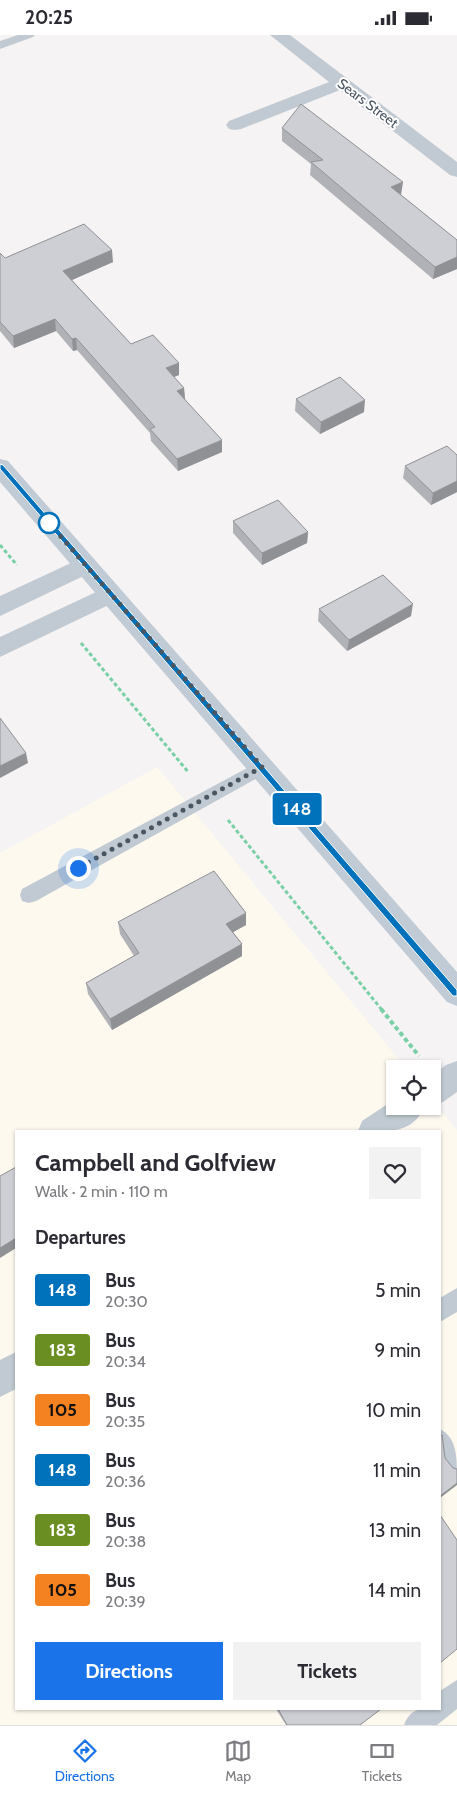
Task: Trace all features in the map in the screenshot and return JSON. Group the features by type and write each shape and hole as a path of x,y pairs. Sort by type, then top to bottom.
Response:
{"main road":[{"path":"0,467 457,993"}],"street":[{"name":"Sears Street","path":"279,35 457,171"},
{"path":"235,125 341,83"},
{"path":"0,607 86,565"},
{"path":"0,647 111,594"},
{"path":"441,1086 457,1075"},
{"path":"374,1130 397,1115"},
{"path":"0,1380 15,1370"}],"lane":[{"path":"0,45 29,35"},
{"path":"29,895 262,767"},
{"path":"441,1310 457,1299"},
{"path":"441,1442 457,1464"},
{"path":"441,1706 457,1693"},
{"path":"417,1725 436,1710"}],"shaded area":[{"path":"157,767 400,1060 386,1060 386,1115 441,1115 441,1110 457,1130 457,1725 0,1725 0,853"}],"building":[{"path":"301,104 403,182 391,187 457,240 457,257 435,267 311,162 323,160 282,128"},
{"path":"84,224 112,250 63,271 131,344 153,335 179,363 166,368 184,388 177,391 222,440 177,459 150,429 155,427 76,338 72,339 55,319 13,336 0,322 0,253 5,258"},
{"path":"340,377 365,400 321,422 296,399"},
{"path":"447,446 457,455 457,481 433,493 405,466"},
{"path":"278,500 308,532 262,553 233,521"},
{"path":"383,575 413,604 349,640 319,609"},
{"path":"0,718 26,753 0,766"},
{"path":"214,871 246,913 226,924 242,944 110,1019 86,983 139,953 118,922"},
{"path":"15,1168 15,1239 0,1248 0,1176"},
{"path":"441,1436 445,1458 453,1468 457,1469 457,1483 441,1495"},
{"path":"441,1516 457,1540 457,1649 441,1662"},
{"path":"279,1710 380,1710 360,1725 287,1725"}],"bus line":[{"name":"148","path":"0,467 457,993"}],"route":[{"path":"49,523 262,767 78,868"}]}
